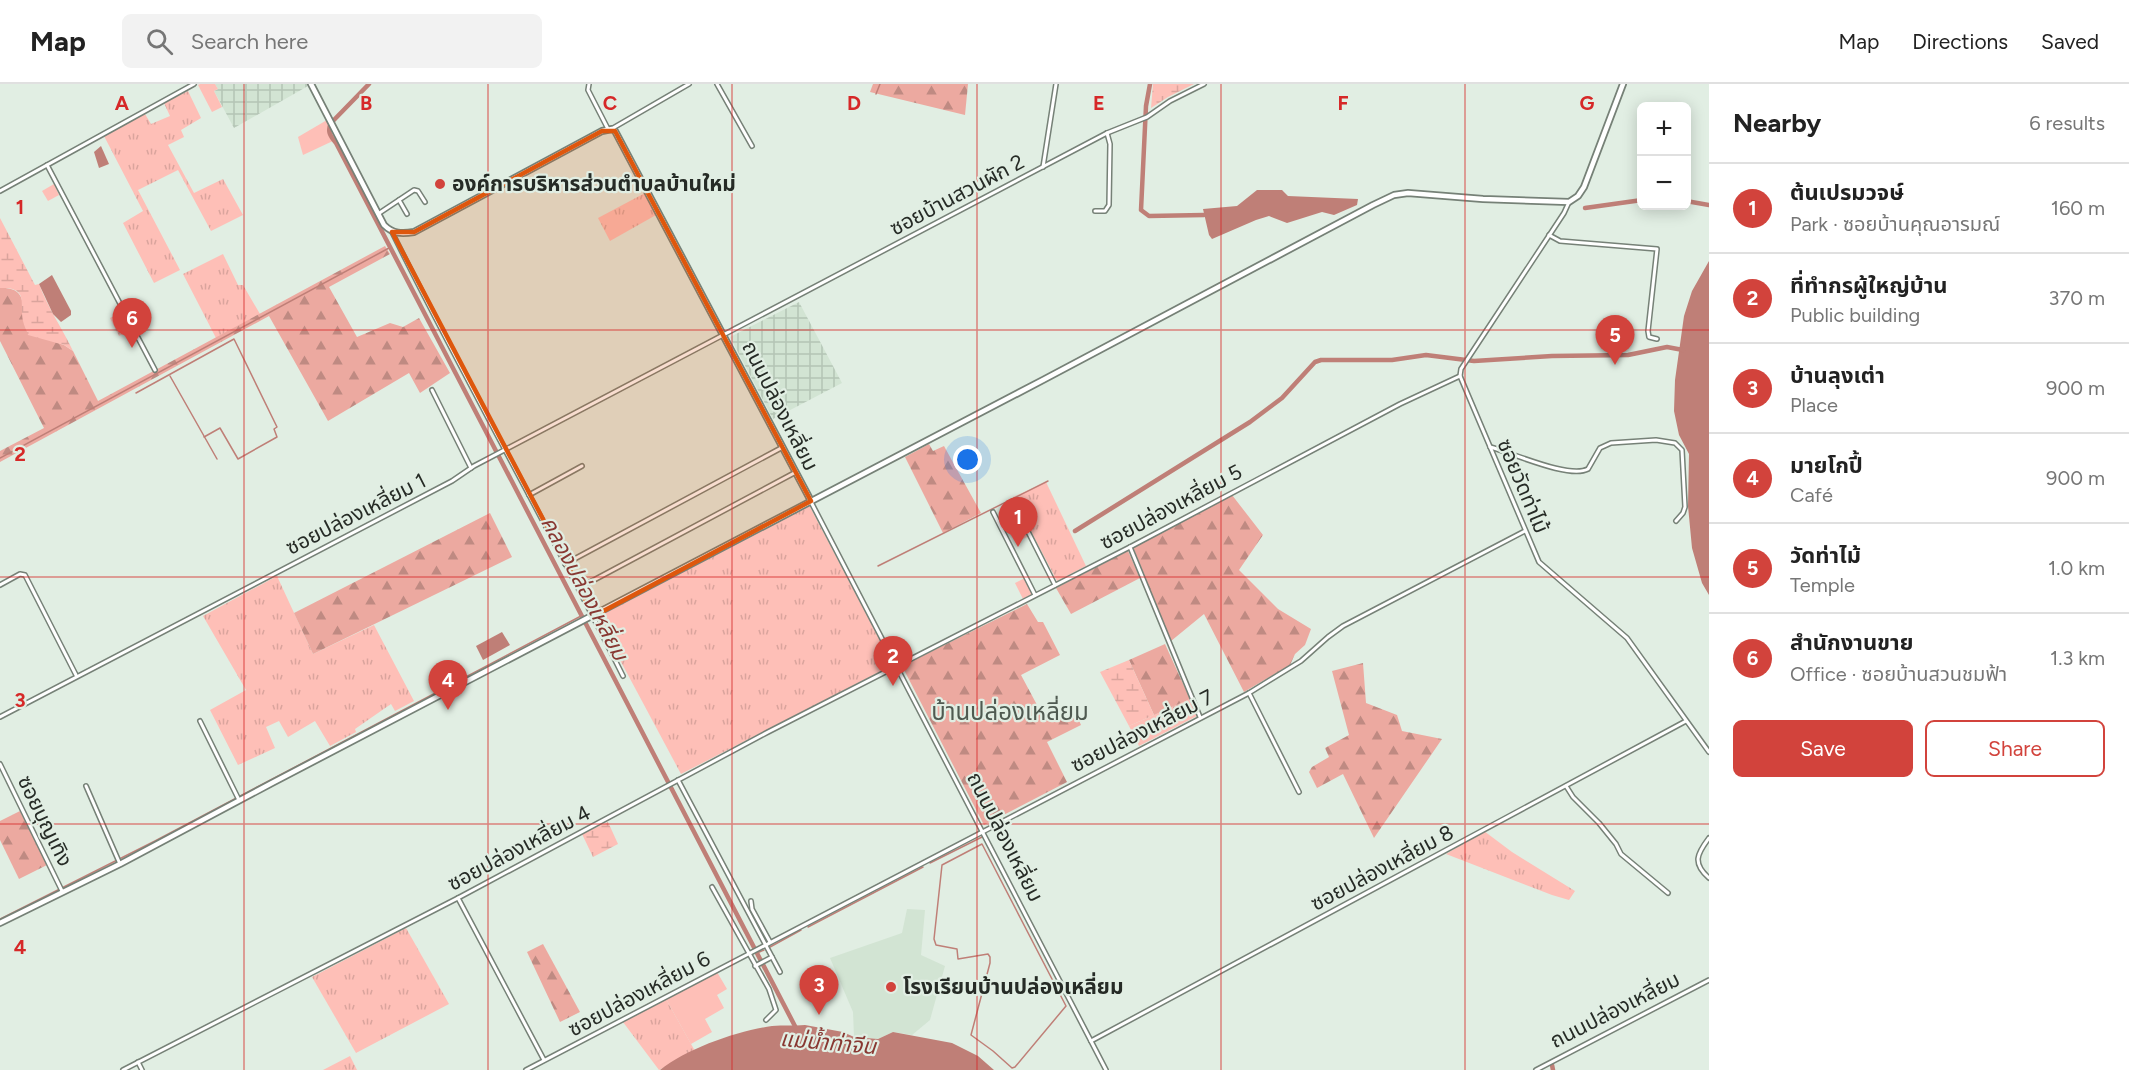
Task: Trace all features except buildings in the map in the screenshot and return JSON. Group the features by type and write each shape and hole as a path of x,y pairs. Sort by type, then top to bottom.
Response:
{"street":[{"path":"0,191 194,84"},
{"path":"311,84 384,225 392,232 430,310 594,616 623,676"},
{"path":"589,84 588,90 610,129"},
{"path":"392,232 405,234 414,232 610,129 690,84"},
{"path":"717,84 752,146"},
{"path":"1043,166 1056,84"},
{"name":"ซอยบ้านสวนผัก 2","path":"725,336 1043,166 1107,133 1145,118 1170,101 1204,84"},
{"path":"1460,376 1464,363 1549,236 1569,202 1578,196 1584,187 1623,84"},
{"name":"ถนนปล่องเหลี่ยม","path":"610,129 618,135 725,336 1105,1069"},
{"path":"1095,212 1105,211 1109,205 1110,144 1107,133"},
{"path":"47,165 155,370"},
{"path":"378,214 416,190 426,202"},
{"path":"0,923 120,864 238,798 594,616 1372,205 1394,195 1408,193 1483,199 1569,202"},
{"path":"399,200 407,214"},
{"path":"1549,236 1560,241 1657,249 1648,334 1652,339 1657,339"},
{"name":"ซอยปล่องเหลี่ยม 1","path":"0,717 76,675 452,481 471,468 725,336"},
{"name":"ซอยวัดท่าไม้","path":"1460,376 1539,562 1627,638 1709,752"},
{"name":"ซอยปล่องเหลี่ยม 5","path":"897,665 1130,547 1400,404 1460,376"},
{"path":"432,390 471,468"},
{"path":"1490,447 1557,469 1574,472 1588,469 1600,448 1611,443 1656,440 1675,443 1682,450 1685,498 1683,513 1676,520"},
{"path":"566,564 783,447"},
{"path":"529,495 582,466"},
{"path":"579,588 795,472"},
{"path":"1014,504 1055,585"},
{"path":"993,512 1035,595"},
{"name":"ซอยปล่องเหลี่ยม 7","path":"763,945 1249,693 1301,661 1343,626 1525,531"},
{"path":"1130,547 1200,717"},
{"path":"0,585 20,574 25,574 76,675"},
{"name":"ซอยปล่องเหลี่ยม 4","path":"123,1070 458,898 897,665"},
{"path":"1249,693 1299,792"},
{"path":"200,721 238,798"},
{"name":"ซอยปล่องเหลี่ยม 8","path":"1091,1041 1686,722"},
{"name":"ซอยบุญเทิง","path":"0,764 62,891"},
{"path":"678,780 763,945 780,972"},
{"path":"86,786 120,864"},
{"path":"1566,786 1616,844 1621,854 1668,893"},
{"path":"1709,838 1698,855 1700,868 1709,878"},
{"path":"712,887 769,989 776,1008 774,1013 765,1020"},
{"path":"458,898 544,1060"},
{"path":"751,902 752,909 770,942"},
{"name":"ซอยปล่องเหลี่ยม 6","path":"526,1070 763,945"},
{"path":"757,965 772,957"},
{"name":"ถนนปล่องเหลี่ยม","path":"1536,1070 1709,980"},
{"path":"138,1062 142,1070"},
{"path":"1546,1064 1548,1070"}],"highlighted area":[{"path":"602,131 615,131 811,501 594,616 392,232 414,232"}],"shaded area":[{"path":"215,84 307,84 308,86 234,128 214,91 218,89"},
{"path":"799,302 842,383 773,419 730,337"},
{"name":"โรงเรียนบ้านปล่องเหลี่ยม","path":"907,909 925,910 921,955 945,966 930,1020 912,1035 893,1032 878,1039 854,1037 853,1012 830,958 902,933"}],"green space":[{"path":"215,84 218,89 214,91 222,107 212,112 198,85"},
{"path":"873,84 968,84 965,115 870,92"},
{"path":"1153,84 1194,84 1151,108"},
{"path":"188,91 201,118 181,130 184,137 168,145 194,193 223,179 243,215 211,231 178,170 138,190 180,270 154,283 123,223 143,211 104,136 145,114 151,124 170,116 164,103"},
{"path":"327,120 335,133 335,140 303,155 298,137"},
{"path":"54,184 59,195 48,201 42,191"},
{"path":"645,193 656,215 610,241 598,218"},
{"path":"0,218 35,285 39,284 73,351 64,345 28,335 23,321 19,294 16,290 0,288"},
{"path":"385,246 390,254 329,287 357,337 390,323 403,327 419,318 450,373 420,393 409,373 328,421 269,316 0,462 0,451 44,428 0,341 0,288 18,292 23,306 23,320 50,340 73,351 98,401"},
{"path":"223,254 238,285 243,285 260,314 216,338 183,274"},
{"path":"122,312 131,330 119,336 110,318"},
{"path":"929,444 933,451 944,446 981,513 943,533 905,457"},
{"path":"1046,482 1086,566 1057,581 1013,497"},
{"path":"1232,495 1263,535 1239,570 1278,609 1311,629 1305,645 1295,654 1290,665 1244,692 1204,614 1171,641 1133,547"},
{"path":"1011,502 1029,536 1021,540 1002,506"},
{"path":"809,505 892,663 891,666 681,774 597,617"},
{"path":"490,513 512,557 313,654 294,613"},
{"path":"1128,551 1140,578 1071,614 1056,588"},
{"path":"277,576 313,654 374,625 414,701 395,711 391,704 355,729 356,732 330,746 315,721 288,737 279,721 266,727 275,748 238,765 210,710 246,690 203,616"},
{"path":"1025,578 1033,594 1023,599 1015,583"},
{"path":"1027,604 1038,622 1043,622 1060,655 1021,675 1044,718 1078,718 1081,725 1047,742 1067,782 984,825 902,666"},
{"path":"1165,644 1190,699 1154,715 1129,660"},
{"path":"1129,660 1154,715 1129,726 1100,672"},
{"path":"1363,663 1366,703 1397,715 1402,731 1442,739 1374,838 1343,774 1317,788 1309,772 1312,767 1329,757 1325,748 1349,735 1332,671"},
{"path":"1190,699 1197,716 1139,746 1129,726"},
{"path":"20,811 47,865 19,879 0,840 0,821"},
{"path":"608,822 618,844 593,857 582,834"},
{"path":"1484,831 1512,852 1575,891 1569,900 1446,854"},
{"path":"406,928 449,1004 356,1053 312,977"},
{"path":"543,944 580,1012 560,1022 527,952"},
{"path":"717,972 727,989 717,995 724,1008 705,1019 712,1032 691,1044 666,999"},
{"path":"666,999 695,1051 659,1070 623,1022"},
{"path":"350,1056 357,1070 323,1070"}],"water":[{"path":"101,146 109,164 99,168 94,152"},
{"path":"1257,190 1282,190 1288,196 1358,199 1357,205 1334,215 1322,212 1287,223 1269,216 1212,239 1203,209 1237,206"},
{"path":"1709,261 1709,595 1702,583 1692,548 1688,506 1689,454 1679,435 1674,411 1675,380 1684,316 1692,291"},
{"path":"52,275 71,311 71,315 61,322 53,314 39,284"},
{"path":"502,632 510,645 483,660 476,646"},
{"name":"แม่น้ำท่าจีน","path":"805,1025 843,1032 854,1037 878,1039 893,1032 952,1043 978,1056 994,1070 660,1070 684,1055 729,1036 772,1026"}],"waterway":[{"name":"คลองปล่องเหลี่ยม","path":"369,84 331,123 329,129 331,136 797,1030"},
{"path":"876,94 880,84"},
{"path":"1150,84 1146,106 1141,210 1149,216 1204,215"},
{"path":"1585,208 1637,201"},
{"path":"1691,202 1709,205"},
{"path":"0,458 389,248"},
{"path":"136,393 234,339 277,427 274,429 277,437 238,459 220,428 204,437"},
{"path":"1075,531 1250,422 1282,398 1315,362 1321,360 1392,360 1426,355 1474,361 1552,356 1628,355 1667,347 1683,350"},
{"path":"170,376 217,459"},
{"path":"878,566 1048,481"},
{"path":"0,919 155,841 581,616"},
{"path":"930,863 982,837"},
{"path":"982,844 1066,1006 1012,1068 971,1035 990,957 988,954 958,959 957,949 936,945 934,939 942,865 982,844"},
{"path":"808,927 923,867"},
{"path":"770,947 801,930"},
{"name":"คลองปล่องเหลี่ยม","path":"757,953 764,950"},
{"path":"1552,1065 1553,1070"}],"place":[{"name":"องค์การบริหารส่วนตำบลบ้านใหม่","path":"440,184"},
{"name":"สำนักงานขาย","path":"132,348"},
{"name":"วัดท่าไม้","path":"1615,365"},
{"name":"ต้นเปรมวจษ์","path":"1018,547"},
{"name":"ที่ทำกรผู้ใหญ่บ้าน","path":"893,686"},
{"name":"มายโกปี้","path":"448,710"},
{"name":"โรงเรียนบ้านปล่องเหลี่ยม","path":"891,987"},
{"name":"บ้านลุงเต่า","path":"819,1015"}],"district":[{"name":"บ้านปล่องเหลี่ยม","path":"1010,712"}]}
